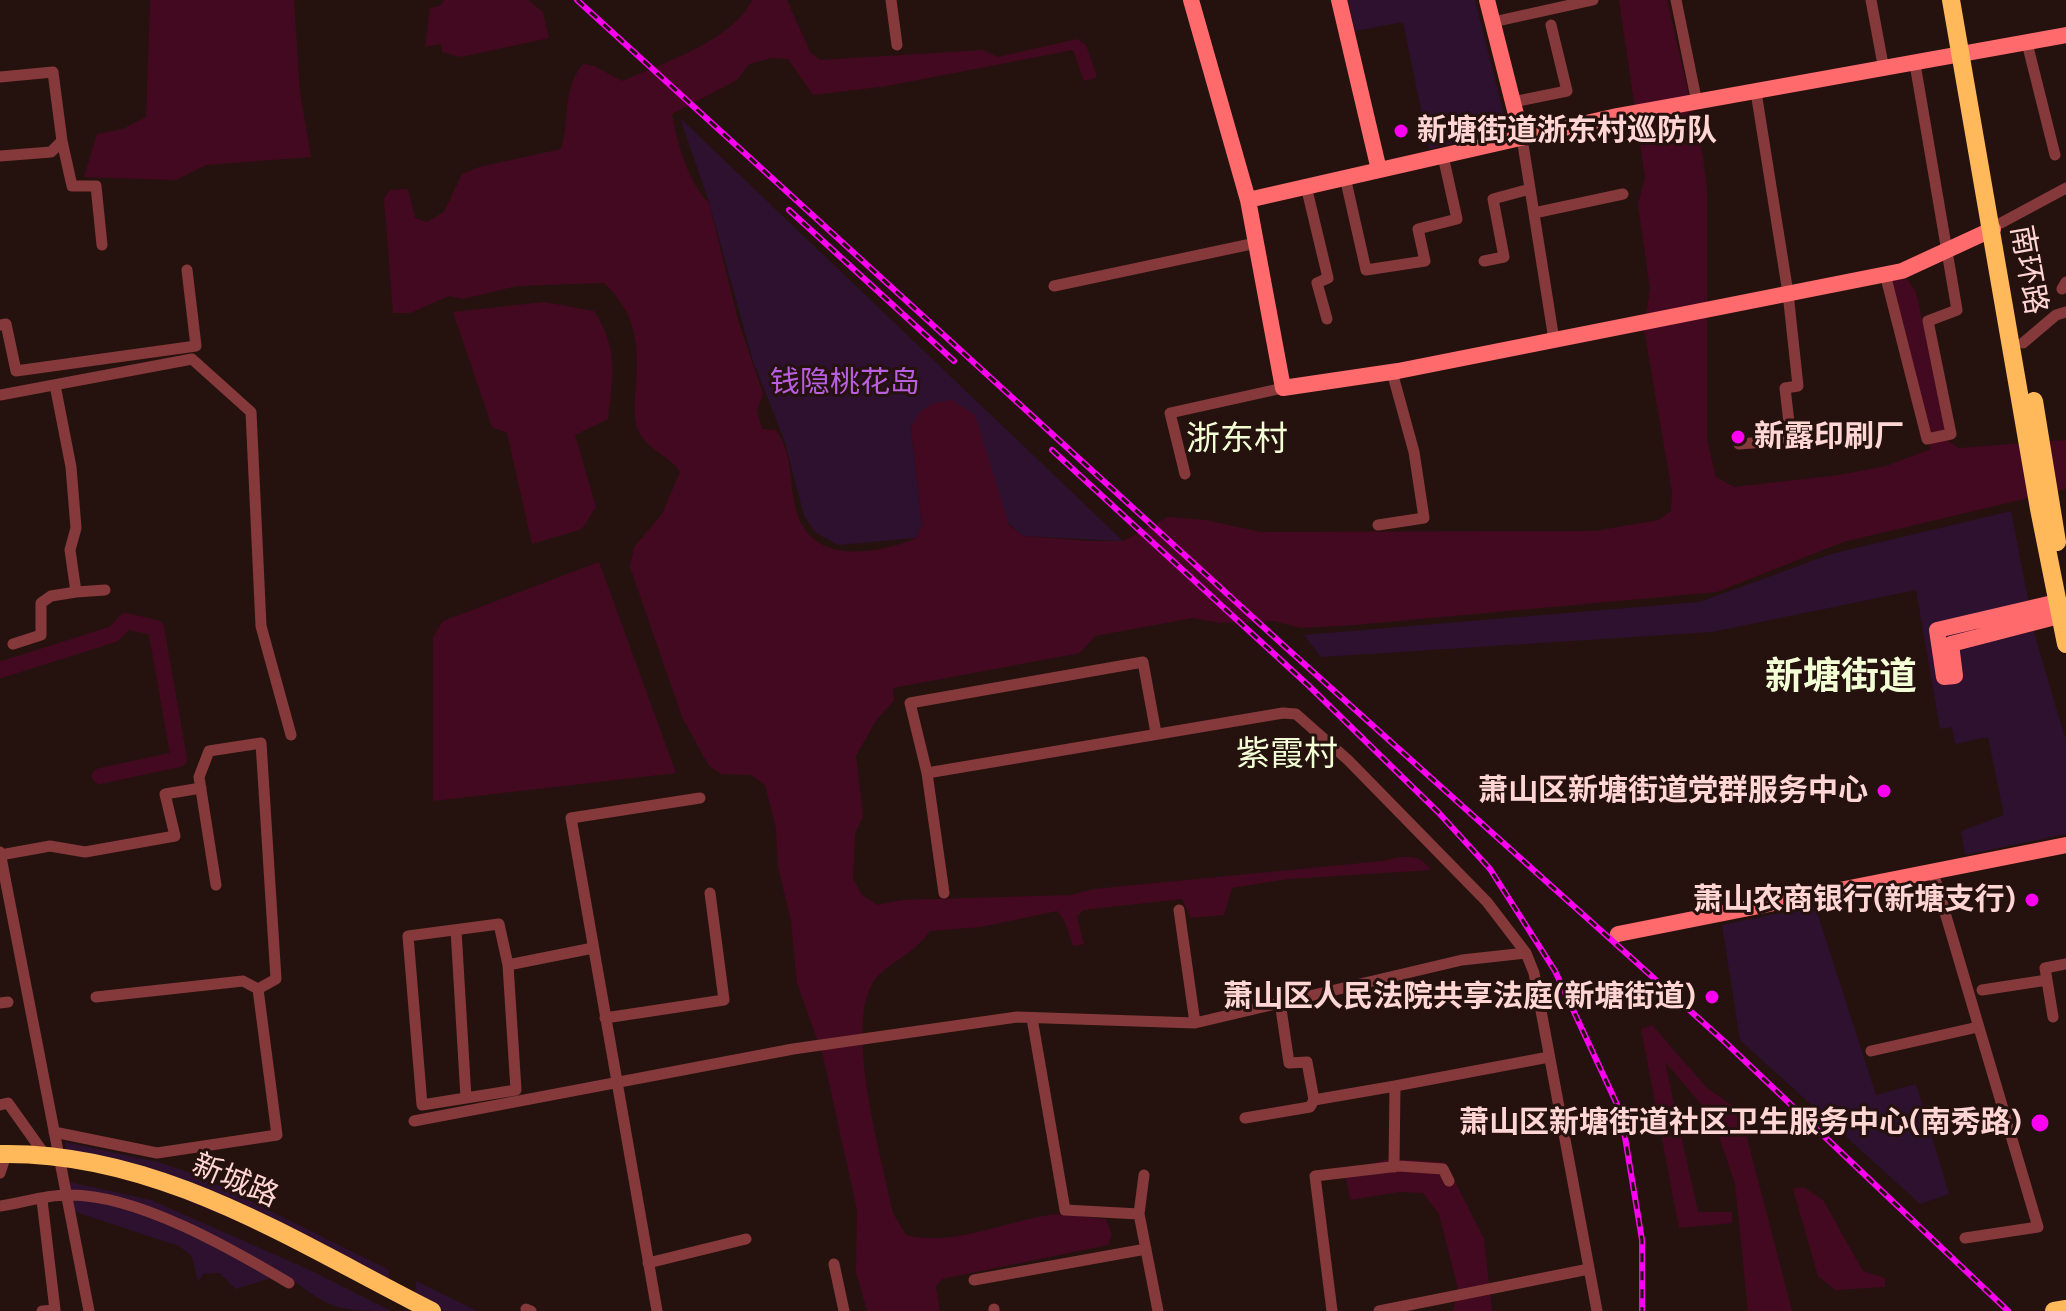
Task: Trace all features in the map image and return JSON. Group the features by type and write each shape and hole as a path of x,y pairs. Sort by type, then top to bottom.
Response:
{"main road":[{"name":"南环路","path":"1951,0 1966,55 1997,226 2066,644"},
{"name":"南环路","path":"1962,0 1966,55"},
{"name":"南环路","path":"1997,226 2023,343 2033,431"},
{"name":"新城路","path":"1,1162 55,1159 136,1174 202,1194 255,1217 432,1311"},
{"name":"新城路","path":"55,1159 199,1201 252,1223 416,1311"},
{"path":"2054,1311 2066,1309"}],"street":[{"path":"891,0 897,45"},
{"path":"1191,0 1256,198 1256,243 1283,388"},
{"path":"1339,0 1379,170"},
{"path":"1487,0 1522,138 1554,340"},
{"path":"1493,22 1593,0"},
{"path":"1676,0 1697,103"},
{"path":"1871,0 1884,70"},
{"path":"1513,102 1567,91 1551,25"},
{"path":"1256,198 1522,138 2066,35"},
{"path":"2027,43 2055,155"},
{"path":"1885,274 1927,439 1951,434 1928,321 1957,310 1915,64"},
{"path":"0,77 53,72 62,141 72,186 96,186 102,245"},
{"path":"1739,444 1791,440 1785,388 1798,386 1788,293 1756,92"},
{"path":"0,156 51,152 62,141"},
{"path":"1345,177 1366,270 1425,261 1418,229 1457,219 1443,156"},
{"path":"1306,186 1328,278 1317,283 1327,319"},
{"path":"1185,474 1170,413 1283,388 1392,372 1902,271 1997,226 2066,188"},
{"path":"1484,261 1504,257 1493,199 1530,189"},
{"path":"1534,213 1623,194"},
{"path":"1054,286 1256,243"},
{"path":"0,325 6,324 16,371 196,346 187,270"},
{"path":"2023,343 2056,315 2066,312"},
{"path":"0,395 192,359 251,412 261,626 291,735"},
{"path":"1378,525 1424,518 1414,452 1392,372"},
{"path":"55,385 71,467 76,528 70,550 76,592"},
{"path":"13,644 41,635 41,603 51,596 105,590"},
{"path":"2061,605 1951,644 1955,676 1944,677 1937,630 2061,605"},
{"path":"944,893 927,773 910,703 1143,662 1156,733"},
{"path":"927,773 1156,733 1283,713 1296,714 1348,760 1487,902 1526,953 1534,973 1597,1311"},
{"path":"216,885 199,777 209,751 261,743 276,979 258,989"},
{"path":"89,1311 67,1195 55,1159 54,1132 0,853 50,846 85,852 175,836 165,794 201,788"},
{"path":"657,1311 571,818 700,798"},
{"path":"1618,934 2066,845"},
{"path":"1933,872 2038,1227 1965,1238"},
{"path":"605,1018 724,1000 710,893"},
{"path":"1179,910 1195,1023"},
{"path":"499,924 508,965 516,1090 422,1105 408,936 499,924"},
{"path":"456,930 466,1098"},
{"path":"508,965 593,948"},
{"path":"414,1121 793,1049 1032,1018 1195,1023 1462,960 1526,953"},
{"path":"2053,1017 2045,968 2066,964"},
{"path":"1982,990 2047,980"},
{"path":"96,997 243,981 258,989"},
{"path":"54,1132 157,1153 277,1135 258,989"},
{"path":"1245,1118 1310,1107 1314,1100 1307,1062 1289,1063 1280,1002"},
{"path":"1032,1018 1065,1210 1139,1214"},
{"path":"1871,1051 1978,1027"},
{"path":"1314,1100 1549,1057"},
{"path":"1394,1167 1395,1086"},
{"path":"0,1105 8,1103 55,1159"},
{"path":"1332,1311 1315,1176 1394,1167 1443,1169 1449,1181"},
{"path":"1144,1175 1139,1214 1158,1311"},
{"path":"0,1206 67,1195 125,1205 216,1239 289,1283"},
{"path":"42,1200 55,1310 42,1311"},
{"path":"648,1263 746,1239"},
{"path":"974,1280 1146,1249"},
{"path":"834,1264 844,1311"},
{"path":"1379,1311 1589,1269"}],"green space":[{"path":"1348,0 1475,0 1508,131 1429,149 1403,22 1355,31"},
{"name":"钱隐桃花岛","path":"680,118 1123,541 1022,536 911,427 922,525 916,538 838,545 815,532 804,516 785,442 753,361 709,202"},
{"path":"2011,511 2035,636 2066,741 2066,834 1965,855 1961,831 2004,815 1988,737 1955,744 1952,727 1940,729 1916,590 1712,632 1321,657 1304,635 1700,602 1831,554"},
{"path":"1815,906 1876,1095 1916,1084 1949,1194 1920,1204 1740,1040 1722,925"},
{"path":"65,1142 158,1162 202,1177 389,1270 389,1283 65,1151"},
{"path":"65,1181 151,1200 312,1271 391,1311 357,1310 334,1305 323,1301 285,1274 235,1289 220,1273 203,1274 198,1282 192,1256 179,1246 70,1210"},
{"path":"416,1281 477,1311 445,1311 415,1294"}],"shaded area":[{"path":"150,0 294,0 300,93 311,157 206,165 176,180 84,177 97,134 123,129 146,117"},
{"path":"444,0 528,0 543,12 549,38 461,57 442,52 441,44 425,47 430,8 440,6"},
{"path":"752,0 787,0 810,52 820,60 983,50 998,57 1077,39 1086,45 1097,77 1084,81 1073,50 887,86 813,95 788,59 772,58 749,64 737,80 672,114 689,173 709,203 738,320 763,394 757,410 762,429 776,430 786,449 797,513 805,530 817,542 832,548 866,551 916,538 922,525 911,427 920,412 934,403 952,400 975,415 1009,525 1023,536 1123,541 1168,517 1205,520 1261,532 1595,531 1659,520 1671,511 1672,492 1644,329 1650,289 1638,204 1645,177 1619,0 1667,0 1703,157 1707,190 1707,440 1716,477 1734,487 1839,475 1886,466 1931,449 1891,281 1907,279 1916,292 1949,442 1959,448 2066,440 2066,489 1843,542 1717,592 1301,628 1274,621 1220,623 1193,618 1095,636 1080,653 893,688 894,700 875,722 856,756 863,816 855,834 853,878 862,895 877,905 902,900 1070,895 1094,889 1404,857 1421,860 1431,870 1288,879 1232,888 1224,915 1191,918 1182,899 1083,910 1077,917 1084,944 1073,946 1065,922 1057,911 981,927 930,931 872,984 865,1006 862,1033 874,1129 893,1213 906,1235 923,1238 959,1236 1032,1218 1063,1214 1106,1219 1112,1235 1108,1245 942,1279 936,1286 940,1311 867,1311 856,1272 857,1210 823,1056 797,983 791,921 778,867 776,828 765,785 751,775 721,774 709,766 682,717 630,567 634,547 662,514 680,472 649,445 637,428 637,355 629,317 604,283 517,286 463,299 449,296 410,313 393,313 384,198 390,190 408,189 415,218 427,222 444,212 462,174 479,167 561,149 569,94 583,64 594,66 622,81 713,39 743,14"},
{"path":"544,302 594,311 611,351 612,376 608,419 575,435 596,507 582,529 532,544 507,433 492,427 453,312"},
{"path":"599,562 676,773 433,801 433,637 443,621"},
{"path":"1652,1025 1707,1088 1740,1111 1792,1311 1748,1311 1735,1184 1713,1118 1665,1062 1698,1212 1732,1212 1732,1223 1679,1228 1641,1029"},
{"path":"1388,1159 1445,1162 1484,1239 1492,1311 1453,1311 1458,1289 1439,1214 1423,1193 1399,1192 1350,1200 1345,1172"},
{"path":"1803,1187 1823,1200 1863,1271 1885,1278 1885,1287 1835,1290 1818,1276 1793,1189"}],"waterway":[{"path":"0,670 114,634 126,621 156,628 179,759 100,776"}],"railway":[{"path":"577,0 1282,644 1726,1043 2008,1311"},
{"path":"789,210 954,361"},
{"path":"1052,450 1309,686 1438,812 1490,869 1555,971 1621,1113 1642,1240 1642,1311"}],"place":[{"name":"新塘街道浙东村巡防队","path":"1401,131"},
{"name":"新露印刷厂","path":"1738,437"},
{"name":"萧山区新塘街道党群服务中心","path":"1884,791"},
{"name":"萧山农商银行(新塘支行)","path":"2032,900"},
{"name":"萧山区人民法院共享法庭(新塘街道)","path":"1712,997"},
{"name":"萧山区新塘街道社区卫生服务中心(南秀路)","path":"2040,1123"}],"district":[{"name":"浙东村","path":"1237,440"},
{"name":"新塘街道","path":"1841,678"},
{"name":"紫霞村","path":"1287,755"}]}
